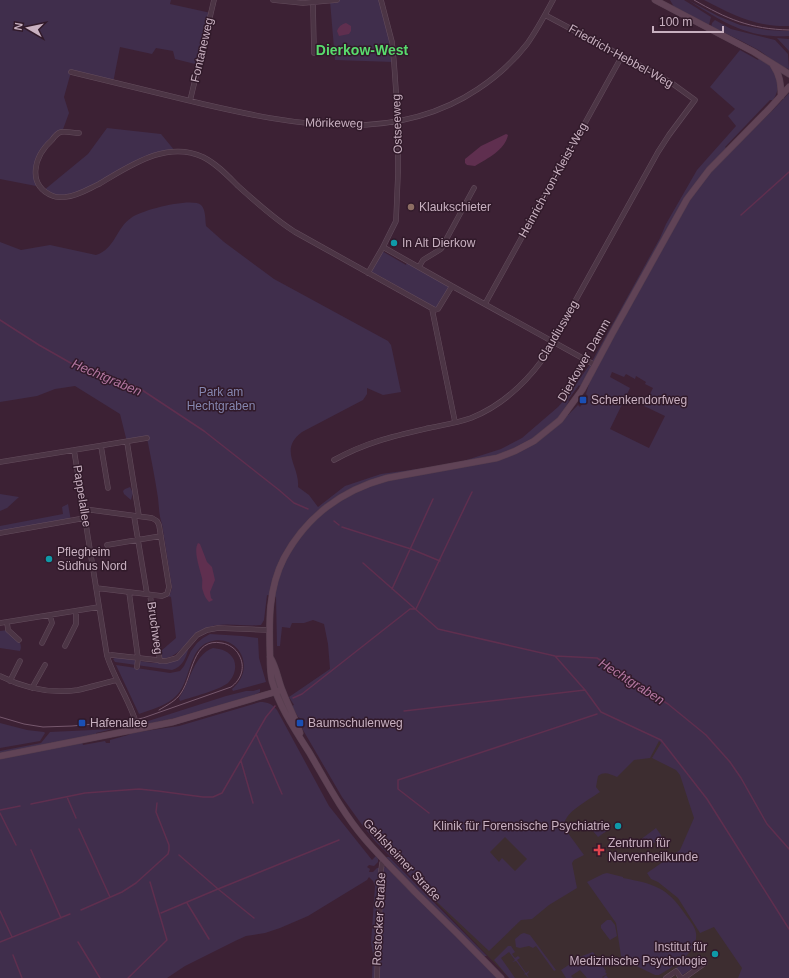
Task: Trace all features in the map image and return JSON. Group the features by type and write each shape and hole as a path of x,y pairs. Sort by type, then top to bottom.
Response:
{"street":[{"name":"Fontaneweg","path":"190,101 214,0"},
{"path":"273,0 295,3 313,3 337,0"},
{"name":"Ostseeweg","path":"368,273 394,225 397,215 398,121 392,42 381,0"},
{"name":"Mörikeweg","path":"71,72 190,101 298,123 345,125 398,121 434,112 468,96 485,85 510,63 526,45 553,0"},
{"path":"655,0 771,62 789,74"},
{"path":"313,3 314,53"},
{"name":"Friedrich-Hebbel-Weg","path":"544,15 673,84 695,100"},
{"name":"Heinrich-von-Kleist-Weg","path":"484,304 622,56"},
{"path":"771,62 778,73 781,83 781,96"},
{"name":"Dierkower Damm","path":"279,691 275,666 270,657 269,630 272,593 274,583 283,560 298,536 311,521 327,507 350,492 372,482 497,458 522,448 543,434 563,417 581,392 688,199 709,170 789,87"},
{"name":"Claudiusweg","path":"334,460 374,441 455,422 482,413 495,406 518,388 532,373 553,342 658,152 695,100"},
{"path":"79,134 58,133 39,155 35,175 43,191 55,197 79,194 142,160 159,154 175,151 189,153 203,157 217,166 259,205 284,225 432,309 438,309 452,286"},
{"path":"419,267 423,260 440,249 474,188"},
{"path":"383,247 595,365"},
{"path":"432,309 455,422"},
{"path":"74,450 146,438"},
{"name":"Bruchweg","path":"127,442 138,540 160,661"},
{"path":"101,446 108,488"},
{"name":"Pappelallee","path":"0,462 74,450 107,656 116,680 135,717 138,729"},
{"path":"84,509 152,518 157,521 161,536 168,590 167,594 162,596 96,588"},
{"path":"0,532 85,518"},
{"path":"107,545 161,536"},
{"name":"Bruchweg","path":"129,592 138,658 137,667"},
{"path":"0,623 99,607"},
{"path":"65,646 76,624 76,611"},
{"path":"42,643 52,623 50,615"},
{"path":"7,622 8,630 19,640"},
{"name":"Bruchweg","path":"107,656 112,655 160,661 171,660 177,658 197,635 207,630 218,628 269,630"},
{"path":"10,681 20,661"},
{"path":"32,688 45,665"},
{"path":"0,676 32,688 52,691 70,690 116,680"},
{"path":"0,756 173,722 279,691"},
{"name":"Gehlsheimer Straße","path":"279,691 295,718 304,744 350,821 383,863 501,978"},
{"name":"Rostocker Straße","path":"377,978 381,871 383,863"},
{"path":"666,978 676,971 683,978 705,963"}],"shaded area":[{"path":"346,23 351,26 351,31 349,34 339,36 337,31 338,29"},
{"path":"506,134 508,135 503,145 490,157 475,166 467,165 465,163 465,159 481,146"},
{"path":"198,543 200,544 207,562 212,567 215,580 210,592 213,600 209,602 202,589 202,578 196,551"},
{"name":"Zentrum für Nervenheilkunde","path":"659,741 723,820 789,978 509,978 421,887 488,815"}],"green space":[{"path":"0,0 171,0 170,4 211,13 199,65 175,59 173,51 156,48 152,54 120,47 113,83 71,72 64,97 69,113 62,132 58,133 37,161 36,186 0,179"},
{"path":"381,0 394,62 335,60 330,1"},
{"path":"670,0 684,0 711,17 709,25 674,7"},
{"path":"688,0 718,16 740,25 767,30 789,31 789,36 761,35 736,27 712,15"},
{"path":"704,0 789,0 789,26 777,26 745,19"},
{"path":"715,20 731,29 775,40 788,54 789,69 777,64 760,51 711,27"},
{"path":"777,38 789,39 789,51"},
{"name":"Park am Hechtgraben","path":"740,50 758,60 759,58 773,67 776,71 778,88 775,97 773,100 770,100 725,147 730,152 789,93 789,978 738,978 742,968 714,927 700,933 678,898 658,882 651,879 647,873 680,850 694,818 680,775 676,770 652,758 661,743 659,741 650,758 634,760 617,777 605,773 600,774 598,776 596,787 600,792 576,808 565,820 565,829 584,855 574,860 572,863 577,888 549,905 532,919 521,920 489,951 375,841 342,797 303,730 301,720 292,706 294,705 289,697 330,669 328,644 324,624 313,620 304,623 292,623 290,628 282,627 280,646 277,646 276,597 267,595 264,620 261,625 219,625 206,628 194,635 181,650 162,659 161,651 176,638 171,597 168,596 172,588 157,490 147,438 127,442 120,414 75,386 55,389 37,396 0,402 0,242 21,250 50,245 96,255 107,248 126,222 131,218 155,208 178,203 196,203 201,205 204,210 206,226 224,242 274,279 388,341 391,345 401,392 383,395 367,388 367,394 363,400 302,432 295,439 292,445 291,452 298,479 298,487 309,495 318,507 345,486 381,474 454,464 501,449 522,438 558,407 566,398 591,363 697,170 736,126 728,116 735,109 710,87","holes":["612,372 624,377 626,374 635,379 636,376 646,382 645,384 653,388 644,406 665,416 649,448 610,429 630,388 610,377","584,381 589,384 586,394 588,396 580,407 578,405 568,415 564,410 569,401 568,400 579,385 580,386","505,837 527,859 515,871 502,858 499,862 490,852"]},
{"path":"107,128 161,134 175,151 159,153 79,194 55,197 43,191 88,154"},
{"path":"382,251 406,265 407,263 448,285 449,289 436,308 372,273 372,269"},
{"path":"130,487 133,493 131,500 124,494 123,491"},
{"path":"0,494 19,497 7,508 0,511"},
{"path":"68,504 71,521 0,533 0,526 63,514 62,507"},
{"path":"8,630 20,642 20,651 0,648 0,631"},
{"path":"210,634 258,638 259,658 266,682 233,691 232,689 240,680 243,671 244,662 241,654 228,642 219,640 209,642 197,651 182,689 177,695 164,705 139,714 116,665 170,673 180,671 197,643"},
{"path":"189,647 185,658 179,667 172,670 115,662 113,659 117,657 156,663 165,662 173,660 181,655"},
{"path":"213,648 225,651 230,654 234,660 235,666 232,678 224,686 180,701 179,698 196,663 206,652"},
{"path":"260,689 260,692 254,695 180,717 143,725 142,723 226,696"},
{"path":"260,702 270,704 277,710 329,806 372,860 376,856 378,859 378,862 374,866 369,865 367,867 370,869 369,872 373,872 379,868 380,881 383,866 387,868 498,978 372,978 373,954 371,943 375,886 369,877 367,880 308,916 265,933 246,936 185,966 167,978 0,978 0,758 82,742 83,745 105,741 106,743 110,743 110,740 132,733 179,726"},
{"path":"0,723 45,733 40,741 0,748"},
{"path":"113,729 96,733 96,735 0,753 0,751 41,743 50,732"},
{"path":"607,822 611,828 598,837 593,831"},
{"path":"656,828 662,838 646,848 640,840"},
{"path":"386,857 389,857 487,956 484,956 422,896"},
{"path":"607,873 643,882 659,888 672,898 692,923 696,933 696,940 689,953 684,958 659,975 655,975 624,960 621,956 616,923 587,882"},
{"path":"607,920 611,920 615,925 617,936 610,940 601,928 601,925"},
{"path":"524,933 530,935 556,970 554,971 536,946 533,948 529,946 520,948 516,947 515,939"},
{"path":"508,946 511,946 515,952 512,954 515,958 518,956 520,958 517,960 526,973 529,971 527,974 529,978 525,974 523,976 525,973 516,961 512,962 515,960 509,952 501,958 515,978 509,978 494,960"},
{"path":"593,952 606,971 605,972 607,974 602,977 603,978 587,978 580,970 571,976 573,978 566,978 561,970 579,957"},
{"path":"685,961 689,962 693,968 681,976 676,968"}],"waterway":[{"path":"741,215 789,172"},
{"name":"Hechtgraben","path":"0,320 39,345 83,370 111,377 139,388 204,431 294,503 308,509"},
{"path":"416,609 472,492"},
{"path":"392,589 433,499"},
{"name":"Hechtgraben","path":"334,521 339,525"},
{"name":"Hechtgraben","path":"342,527 411,549 440,561"},
{"name":"Hechtgraben","path":"363,563 438,629 555,656 597,658 668,704 706,735 730,762 741,778 767,824 789,849"},
{"path":"293,698 302,694 410,609 416,609"},
{"path":"555,656 585,690 601,712 661,740 707,799 789,929"},
{"path":"404,711 585,690"},
{"path":"31,804 85,793 139,789 213,797 222,793 266,717 275,706"},
{"path":"429,813 398,789 398,780 597,714"},
{"path":"256,734 282,794"},
{"path":"241,761 253,803"},
{"path":"67,797 76,818"},
{"path":"81,910 122,892 136,883 168,854 169,845 156,812 157,803"},
{"path":"0,810 20,806"},
{"path":"0,813 16,845"},
{"path":"79,829 110,897"},
{"path":"179,855 218,889 339,840"},
{"path":"31,850 61,918"},
{"path":"128,978 167,940 150,882"},
{"path":"161,913 218,889 254,918"},
{"path":"187,903 209,939"},
{"path":"0,911 12,937"},
{"path":"0,942 70,914"},
{"path":"78,942 100,978"},
{"path":"13,955 22,978"}],"tram line":[{"path":"694,0 717,13 739,22 762,28 789,30"},
{"path":"0,717 24,724 43,727 72,726 143,718 231,687 240,677 242,669 242,664 238,653 230,646 222,643 212,643 205,646 195,659 185,686 179,696 174,701 159,710"}],"place":[{"name":"Klaukschieter","path":"411,207"},
{"name":"In Alt Dierkow","path":"394,243"},
{"name":"Schenkendorfweg","path":"583,400"},
{"name":"Pflegheim Südhus Nord","path":"49,559"},
{"name":"Hafenallee","path":"82,723"},
{"name":"Baumschulenweg","path":"300,723"},
{"name":"Klinik für Forensische Psychiatrie","path":"618,826"},
{"name":"Zentrum für Nervenheilkunde","path":"599,850"},
{"name":"Institut für Medizinische Psychologie","path":"715,954"}],"district":[{"name":"Dierkow-West","path":"362,50"}]}
